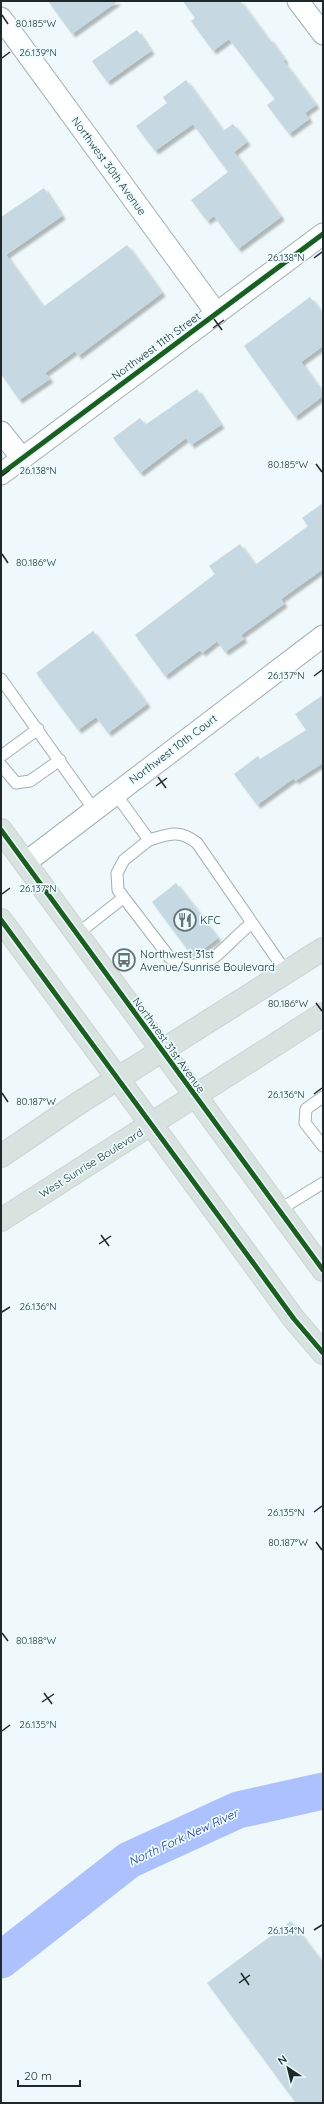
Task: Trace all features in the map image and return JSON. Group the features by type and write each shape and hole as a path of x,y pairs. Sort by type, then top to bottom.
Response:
{"main road":[{"name":"Northwest 31st Avenue","path":"1,830 76,935 323,1270"},
{"path":"1,920 290,1313 323,1353"},
{"path":"1,1156 117,1079 323,949"},
{"name":"West Sunrise Boulevard","path":"1,1220 323,1014"}],"street":[{"path":"298,1 323,34"},
{"name":"Northwest 30th Avenue","path":"1,18 217,314"},
{"name":"Northwest 11th Street","path":"1,474 323,234"},
{"path":"1,432 22,458"},
{"name":"Northwest 10th Court","path":"25,863 323,636"}],"lane":[{"path":"1,679 95,811"},
{"path":"1,756 38,730"},
{"path":"1,765 16,783 30,781 60,760"},
{"path":"115,793 149,840"},
{"path":"252,923 204,964 191,967 178,963 170,958 123,898 118,890 117,872 124,860 149,840 171,833 187,835 197,843 286,972"},
{"path":"76,935 123,898"},
{"path":"323,1097 306,1109 305,1122 323,1146"},
{"path":"279,1210 323,1183"}],"building":[{"path":"48,1 118,1 72,34"},
{"path":"183,1 240,1 268,39 269,38 285,60 283,61 316,105 305,113 309,119 289,134 267,105 275,99 229,39 213,51 191,21 195,18"},
{"path":"137,30 151,51 107,82 92,61"},
{"path":"186,80 223,131 233,124 247,142 234,152 281,217 238,249 214,216 207,221 191,200 228,172 193,124 155,151 136,126 167,103 163,97"},
{"path":"44,188 62,216 6,255 43,307 127,245 162,293 78,356 75,351 45,373 50,379 19,400 1,374 1,217"},
{"path":"310,297 323,314 323,346 301,362 323,393 323,396 295,417 244,346"},
{"path":"197,389 221,425 191,445 186,438 140,473 113,438 140,418 145,425"},
{"path":"323,503 323,569 281,599 284,604 241,635 244,639 225,652 217,641 202,653 200,650 165,676 135,635 215,574 209,566 240,544 255,565 308,526 302,518"},
{"path":"93,631 147,704 108,733 96,717 78,730 36,673"},
{"path":"323,695 323,763 295,781 294,778 257,805 234,774 258,756 260,759 306,730 295,714"},
{"name":"KFC","path":"176,883 218,938 193,957 152,902"},
{"path":"291,1921 323,1964 323,2103 296,2103 207,1983"}],"waterway":[{"name":"North Fork New River","path":"1,1960 129,1860 238,1810 323,1791"}],"cycle path":[{"path":"1,474 323,234"},
{"path":"1,830 323,1270"},
{"path":"1,920 294,1319 323,1353"}],"place":[{"name":"KFC","path":"185,920"},
{"name":"Northwest 31st Avenue/Sunrise Boulevard","path":"124,960"}]}
